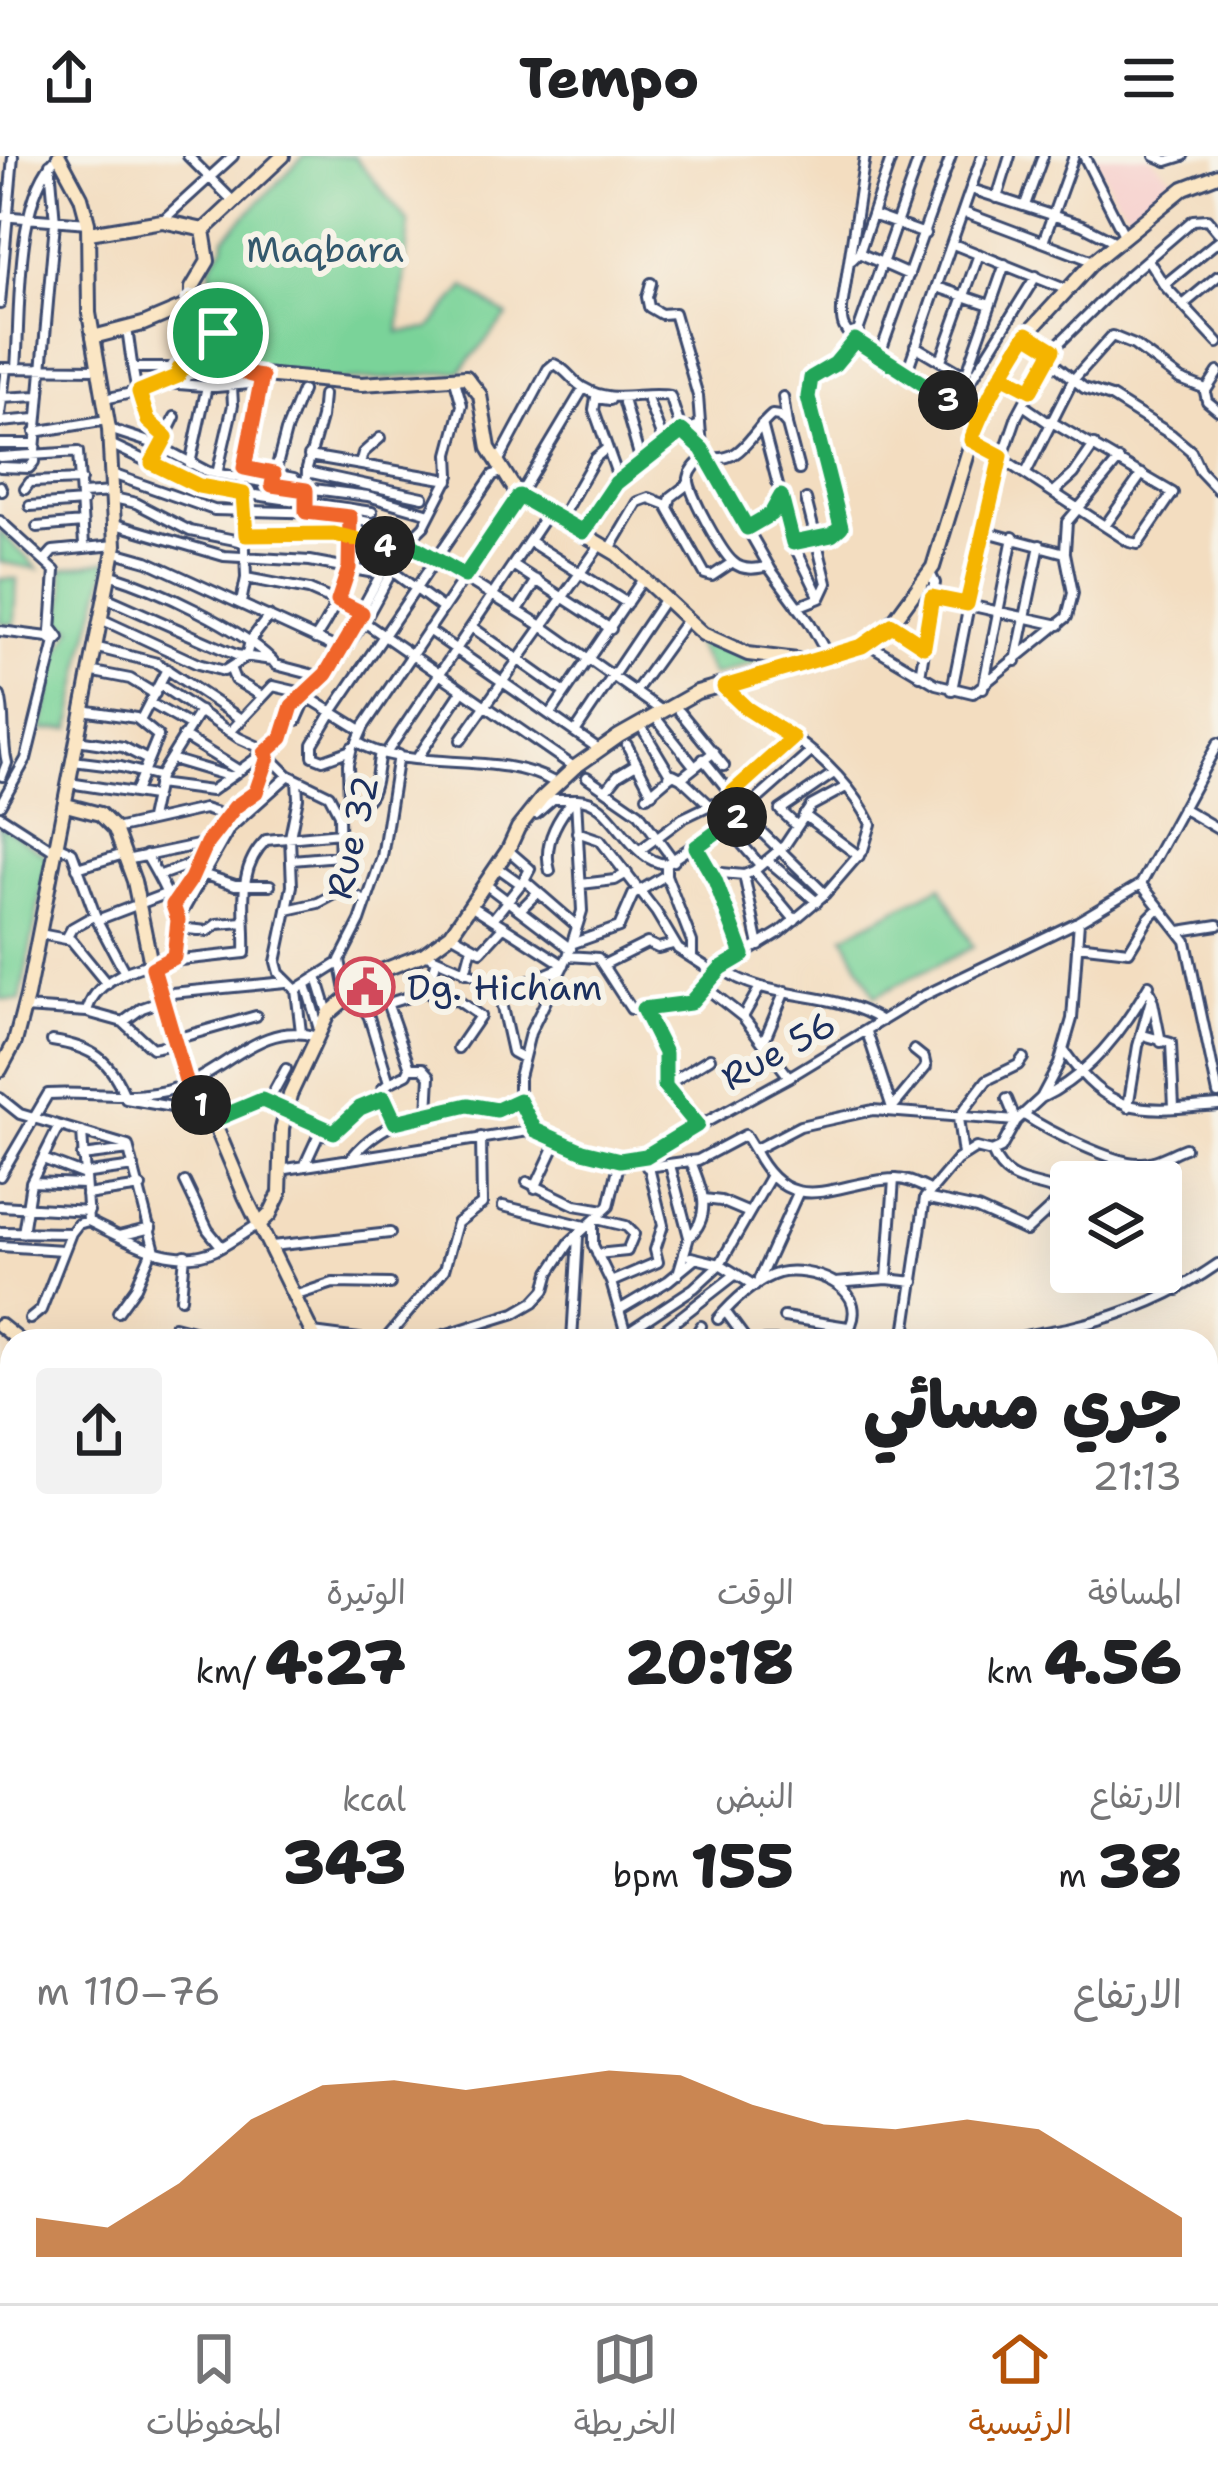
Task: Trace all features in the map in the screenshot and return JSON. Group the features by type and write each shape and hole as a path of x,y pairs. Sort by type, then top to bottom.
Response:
{"street":[{"path":"0,304 3,216 14,156"},
{"path":"188,156 234,202"},
{"path":"162,221 232,156"},
{"path":"203,230 283,156"},
{"path":"865,156 844,328 906,374 981,416"},
{"path":"850,261 859,253 892,156"},
{"path":"793,543 832,535 841,527 808,385 812,376 835,364 855,340 920,156"},
{"path":"879,356 951,156"},
{"path":"906,374 982,156"},
{"path":"997,198 1010,156"},
{"path":"1025,206 1043,156"},
{"path":"1043,242 1074,156"},
{"path":"1084,156 1121,240"},
{"path":"1161,157 1183,156"},
{"path":"34,419 0,418 1,398 28,219 54,160"},
{"path":"0,467 29,468 34,457 55,222 54,160"},
{"path":"0,1070 24,1008 115,548 109,424 88,296 89,228 81,197 54,160"},
{"path":"0,1206 88,1216 153,1251 185,1255 213,1251 261,1222 279,1197 276,1138 282,1115 312,1032 328,1014 376,973 431,957 472,905 518,828 556,783 600,749 697,692 867,644 892,625 930,573 943,544 971,440 1027,334 1094,261 1184,188 1218,176"},
{"path":"971,189 1121,240"},
{"path":"963,212 1094,261"},
{"path":"872,215 925,235"},
{"path":"3,216 89,228 162,221 203,230"},
{"path":"952,690 1001,456 1031,390 1051,354 1122,280 1193,220 1207,219 1218,236 1164,284"},
{"path":"104,399 139,392 179,375 179,369 206,364 192,302 192,288 208,261 203,230"},
{"path":"953,244 1065,290"},
{"path":"859,253 909,275"},
{"path":"940,361 979,254"},
{"path":"1148,260 1218,343"},
{"path":"915,346 967,372 1005,265"},
{"path":"956,405 1036,276"},
{"path":"1183,305 1218,276"},
{"path":"651,283 646,297 649,307 661,314 674,313 679,321 679,338 698,396 704,453 688,483 668,505"},
{"path":"937,287 990,305"},
{"path":"93,337 192,302 208,304 230,364 261,380"},
{"path":"128,328 148,421 166,437"},
{"path":"1027,334 1084,388 1111,397 1172,435 1191,451 1200,471 1218,490"},
{"path":"1026,473 1073,380 1112,335 1134,345 1180,380 1206,388"},
{"path":"556,783 468,760 417,758 354,746 323,760 313,756 313,744 499,468 550,365 562,367 583,388 652,399"},
{"path":"7,368 98,369"},
{"path":"134,368 165,369 166,382"},
{"path":"1218,372 1204,398 1218,410"},
{"path":"1002,375 1031,390"},
{"path":"166,382 207,386 261,380 376,384 460,376 475,385 483,433 519,496 606,546 703,634 741,652 805,661"},
{"path":"45,560 53,551 84,545 115,548 345,650 400,549 430,514 449,480 450,450 462,405 456,384 460,376"},
{"path":"242,481 261,380"},
{"path":"190,464 207,386"},
{"path":"217,474 233,405 232,386"},
{"path":"349,806 354,746 362,730 519,496 583,388"},
{"path":"272,485 302,391"},
{"path":"306,512 309,456 321,420 323,395"},
{"path":"1,398 37,396"},
{"path":"619,480 606,449 595,399 624,403 670,396 682,431 704,453 827,654"},
{"path":"783,397 799,470"},
{"path":"652,399 664,443"},
{"path":"624,403 641,463"},
{"path":"462,405 481,407"},
{"path":"971,440 1138,544 1173,494 1023,405"},
{"path":"704,453 722,459 737,454 762,423 776,415 787,425"},
{"path":"152,463 176,417"},
{"path":"762,423 793,543 820,598"},
{"path":"34,432 109,424 217,474 372,512"},
{"path":"583,532 619,480 664,443 698,427"},
{"path":"360,464 363,453 380,438"},
{"path":"0,444 34,444"},
{"path":"110,444 199,486 243,494 372,497 430,514"},
{"path":"1054,492 1094,445"},
{"path":"339,814 371,799 383,752 529,541 553,518 606,449"},
{"path":"0,457 78,452 84,545"},
{"path":"309,456 449,480"},
{"path":"867,644 952,690 972,694 983,688 1067,617 1072,599 1066,524 1118,460"},
{"path":"244,468 295,478"},
{"path":"307,472 423,497"},
{"path":"112,474 195,506 243,513 306,512 401,529"},
{"path":"1105,526 1142,474"},
{"path":"25,489 30,482 81,480"},
{"path":"688,483 733,562 746,568 770,566"},
{"path":"241,603 246,578 243,494"},
{"path":"30,506 114,495 190,531 246,538 349,536 400,549"},
{"path":"747,528 771,514 781,496"},
{"path":"461,740 580,573 638,502 649,498 668,505 707,577 733,562"},
{"path":"797,607 820,598 827,584 806,499"},
{"path":"315,639 338,601 349,568 350,517"},
{"path":"0,521 45,560 58,578 36,724 14,784 0,805"},
{"path":"38,526 82,523"},
{"path":"115,524 200,550 384,576 393,571 442,608"},
{"path":"983,531 1065,553"},
{"path":"983,688 1013,537"},
{"path":"410,540 634,692 825,894"},
{"path":"529,541 627,603"},
{"path":"1016,662 1040,544"},
{"path":"514,566 611,629"},
{"path":"920,676 934,583 930,573"},
{"path":"112,574 158,592 250,641 276,665 322,677"},
{"path":"246,578 288,584 338,601 575,767"},
{"path":"550,715 643,578"},
{"path":"518,610 537,580"},
{"path":"106,597 192,638 246,657 272,660"},
{"path":"932,597 1059,625"},
{"path":"575,732 664,600"},
{"path":"231,670 246,657 250,641 269,616"},
{"path":"100,619 198,664 231,670"},
{"path":"634,692 686,621"},
{"path":"892,625 924,646"},
{"path":"472,627 565,693"},
{"path":"428,630 600,749"},
{"path":"0,632 51,637"},
{"path":"93,646 140,656 167,669 241,719"},
{"path":"74,761 208,791 267,755 282,738 303,693 322,677 340,650"},
{"path":"141,719 167,669"},
{"path":"231,670 235,680 262,696"},
{"path":"87,671 130,679 200,711 292,777 329,795 339,814 340,882 368,902"},
{"path":"230,732 275,685 303,693"},
{"path":"472,905 537,947 567,960 598,958 630,1008 643,1009 685,1005 719,971 817,902 859,856 872,827 834,773 724,687"},
{"path":"417,758 462,691"},
{"path":"155,694 189,725"},
{"path":"0,696 1,748 7,758 1,776 14,784"},
{"path":"287,719 297,720 309,700 362,730"},
{"path":"82,710 141,719 159,737 135,792"},
{"path":"150,819 158,781 200,711"},
{"path":"680,712 724,766"},
{"path":"644,731 676,777 729,823"},
{"path":"182,736 234,773"},
{"path":"640,850 682,818 732,793 793,738"},
{"path":"77,740 123,747 146,759"},
{"path":"1218,742 1213,764 1182,808 1141,884 1180,931 1193,962 1214,1047 1218,1094"},
{"path":"627,745 650,795 713,752"},
{"path":"431,957 497,986 520,985 567,960 595,933 616,930 625,922 630,900 640,889 744,812 811,752"},
{"path":"173,905 207,843 227,816 256,792 267,755"},
{"name":"Rue 32","path":"339,963 368,902 388,829 388,800 398,755"},
{"path":"171,760 234,773"},
{"path":"606,790 636,764"},
{"path":"797,826 781,810 834,773"},
{"path":"292,777 298,798 290,837 287,910 276,962 278,973 301,987"},
{"path":"171,961 178,924 230,828 292,777"},
{"path":"587,777 639,813 653,837 669,867 692,942 692,960"},
{"path":"70,783 153,796"},
{"path":"710,872 756,868 779,850 815,803 846,787"},
{"path":"518,828 553,799 590,800 654,863 669,867"},
{"path":"535,1130 519,1100 523,1058 578,926 582,906 575,799"},
{"path":"550,871 549,838 575,799"},
{"path":"608,819 621,801"},
{"path":"66,805 100,814 115,829 187,1084 216,1124 245,1196 311,1329"},
{"path":"1182,808 1218,829"},
{"path":"115,829 204,809 227,816"},
{"path":"804,814 859,856"},
{"path":"0,815 56,849 72,852 96,917 125,973"},
{"path":"577,832 598,838 640,889 674,944 692,960 740,982 854,1004 882,1021"},
{"path":"87,1012 91,997 125,973 171,961 244,954 243,886 262,843 340,833"},
{"path":"740,842 795,920"},
{"path":"77,868 207,843"},
{"path":"696,847 743,955"},
{"path":"493,919 530,869 508,850"},
{"path":"146,855 168,893 178,924"},
{"path":"292,860 339,856"},
{"path":"158,876 199,861"},
{"path":"497,867 538,892 578,926"},
{"path":"756,868 817,902"},
{"path":"756,868 759,946"},
{"path":"581,884 615,880 627,873"},
{"path":"205,875 243,886 270,885"},
{"path":"485,884 549,931 567,960"},
{"name":"Rue 56","path":"280,1169 535,1130 620,1160 646,1156 980,966 1079,921 1141,884"},
{"path":"287,910 318,903 344,889"},
{"path":"521,909 538,892"},
{"path":"66,939 72,928 96,917 168,893"},
{"path":"1077,945 1129,951 1160,908"},
{"path":"537,947 564,914"},
{"path":"1041,1098 1064,1051 1072,1019 1079,921"},
{"path":"178,924 208,931 217,924 244,922"},
{"path":"1180,931 1218,925"},
{"path":"452,934 483,950 504,926"},
{"path":"40,934 66,939 87,956 107,984"},
{"path":"603,965 647,943 658,948 674,944"},
{"path":"465,973 472,947"},
{"path":"427,991 431,957"},
{"path":"301,987 339,963 350,993 369,1017 389,1083"},
{"path":"376,973 410,1067 407,1074 382,1088 395,1122"},
{"path":"317,977 328,1014"},
{"path":"123,1022 162,998 288,982"},
{"path":"497,986 512,1052 523,1058"},
{"path":"301,987 312,1032"},
{"path":"301,987 312,1032"},
{"path":"743,1017 760,987"},
{"path":"705,988 743,1017 789,1077"},
{"path":"1128,1107 1150,990"},
{"path":"1150,990 1162,1042"},
{"path":"906,1329 927,1194 963,1155 979,1148 992,1152 1001,1148 1020,1118 1079,1072 1117,1034 1150,990"},
{"path":"389,1003 427,991"},
{"path":"427,991 438,1001 457,1000 480,1016 458,1048"},
{"path":"763,1042 785,991"},
{"path":"24,1008 87,1012 123,1022 152,1048 256,1016"},
{"path":"643,1009 665,1053 665,1086 697,1125"},
{"path":"126,1099 187,1084 253,1044 312,1032"},
{"path":"867,1032 892,1108"},
{"path":"1142,1034 1172,1045 1174,1107"},
{"path":"52,1041 80,1045 119,1078 126,1099"},
{"path":"892,1108 926,1067 914,1050"},
{"path":"1064,1051 1079,1072 1128,1107 1218,1105"},
{"path":"665,1086 710,1058"},
{"path":"958,1118 966,1113 983,1083 1023,1058"},
{"path":"84,1060 100,1061"},
{"path":"410,1067 423,1068 430,1076 428,1113"},
{"path":"268,1102 286,1069"},
{"path":"0,1176 48,1094 172,1107 216,1124"},
{"path":"0,1098 33,1119 120,1142 129,1150 153,1251 118,1312"},
{"path":"318,1136 334,1132 360,1108 384,1098"},
{"path":"1007,1099 1020,1118"},
{"path":"216,1124 256,1100 268,1102 282,1115 323,1124 334,1132"},
{"path":"353,1156 373,1135 395,1122 468,1105 489,1111 519,1100"},
{"path":"754,1150 781,1133 817,1120 892,1108 958,1118 1020,1118 1129,1162 1150,1162 1185,1148"},
{"path":"958,1118 963,1155"},
{"path":"305,1164 323,1124"},
{"path":"23,1233 31,1182 58,1126"},
{"path":"82,1132 88,1216"},
{"path":"647,1167 691,1162 746,1135 770,1177 798,1192 818,1193 894,1179 1026,1232 1050,1212"},
{"path":"391,1329 444,1270 457,1223 482,1204 481,1137"},
{"path":"558,1139 531,1185 575,1205 606,1210"},
{"path":"82,1156 129,1150"},
{"path":"992,1152 1000,1168 1022,1184 1050,1192"},
{"path":"611,1282 658,1262 656,1249 663,1225 646,1156"},
{"path":"43,1159 84,1184"},
{"path":"461,1329 534,1302 562,1253 606,1210 620,1160"},
{"path":"678,1274 704,1199 691,1162"},
{"path":"670,1165 688,1237"},
{"path":"84,1184 134,1167"},
{"path":"638,1329 720,1264 770,1177"},
{"path":"887,1279 894,1179"},
{"path":"31,1182 140,1187"},
{"path":"185,1182 221,1246"},
{"path":"756,1284 798,1192"},
{"path":"704,1199 747,1212"},
{"path":"503,1206 626,1226 634,1234 627,1251 597,1254"},
{"path":"30,1319 40,1310 71,1233 88,1216"},
{"path":"593,1223 591,1238 625,1329"},
{"path":"119,1236 151,1228"},
{"path":"0,1232 71,1233"},
{"path":"272,1246 390,1233"},
{"path":"573,1329 578,1234"},
{"path":"0,1246 64,1250"},
{"path":"181,1298 185,1255"},
{"path":"682,1255 720,1264 756,1284"},
{"path":"619,1310 696,1258"},
{"path":"1182,1287 1218,1264"},
{"path":"665,1329 736,1274"},
{"path":"735,1329 722,1315 756,1284 778,1274 821,1275 835,1283 850,1303 850,1327 784,1317"},
{"path":"835,1283 914,1282"},
{"path":"294,1296 333,1283 390,1284"},
{"path":"1064,1329 1170,1293"},
{"path":"174,1325 188,1329"}],"shaded area":[{"path":"1095,156 1149,156 1173,179 1132,216 1115,196"}],"green space":[{"name":"Maqbara","path":"304,156 354,156 409,223 399,332 429,329 465,287 507,316 460,371 372,380 305,379 248,367 227,354 215,299 202,291 212,276 210,266 225,237"},
{"path":"0,531 38,569 0,562"},
{"path":"109,560 71,728 42,730 58,654 73,628 60,622 65,595 62,569"},
{"path":"0,579 17,579 15,624 0,623"},
{"path":"688,631 764,660 713,676"},
{"path":"0,825 48,857 20,1001 0,999"},
{"path":"941,886 973,947 875,996 844,936"}],"place":[{"name":"Dg. Hicham","path":"365,987"}],"route":[{"path":"218,333 208,304 192,302 206,364 179,369 178,376 139,392 148,421 166,437 152,463 199,486 243,494 246,535 334,534 348,536 350,536 363,538 400,549 410,540 465,576 519,496 583,532 616,483 682,431 702,449 747,528 771,514 781,496 793,543 832,535 841,525 807,390 811,378 835,364 855,340 927,389 981,416 994,387 1002,375 1031,390 1053,350 1027,334 994,387 971,440 1001,456 967,604 932,597 924,646 892,625 862,646 724,687 746,708 793,738 732,793 746,811 696,847 715,880 743,955 721,968 690,1003 643,1009 665,1053 665,1086 697,1125 646,1156 620,1160 575,1148 535,1130 519,1100 497,1110 468,1105 395,1122 384,1098 360,1108 334,1132 262,1100 214,1120 191,1094 153,968 174,957 178,920 173,905 207,843 235,807 256,792 268,757 265,753 282,738 292,706 326,674 362,613 338,601 349,568 348,536 350,517 306,512 306,490 272,485 274,474 244,468 262,377 241,373 230,364 218,333"}]}
